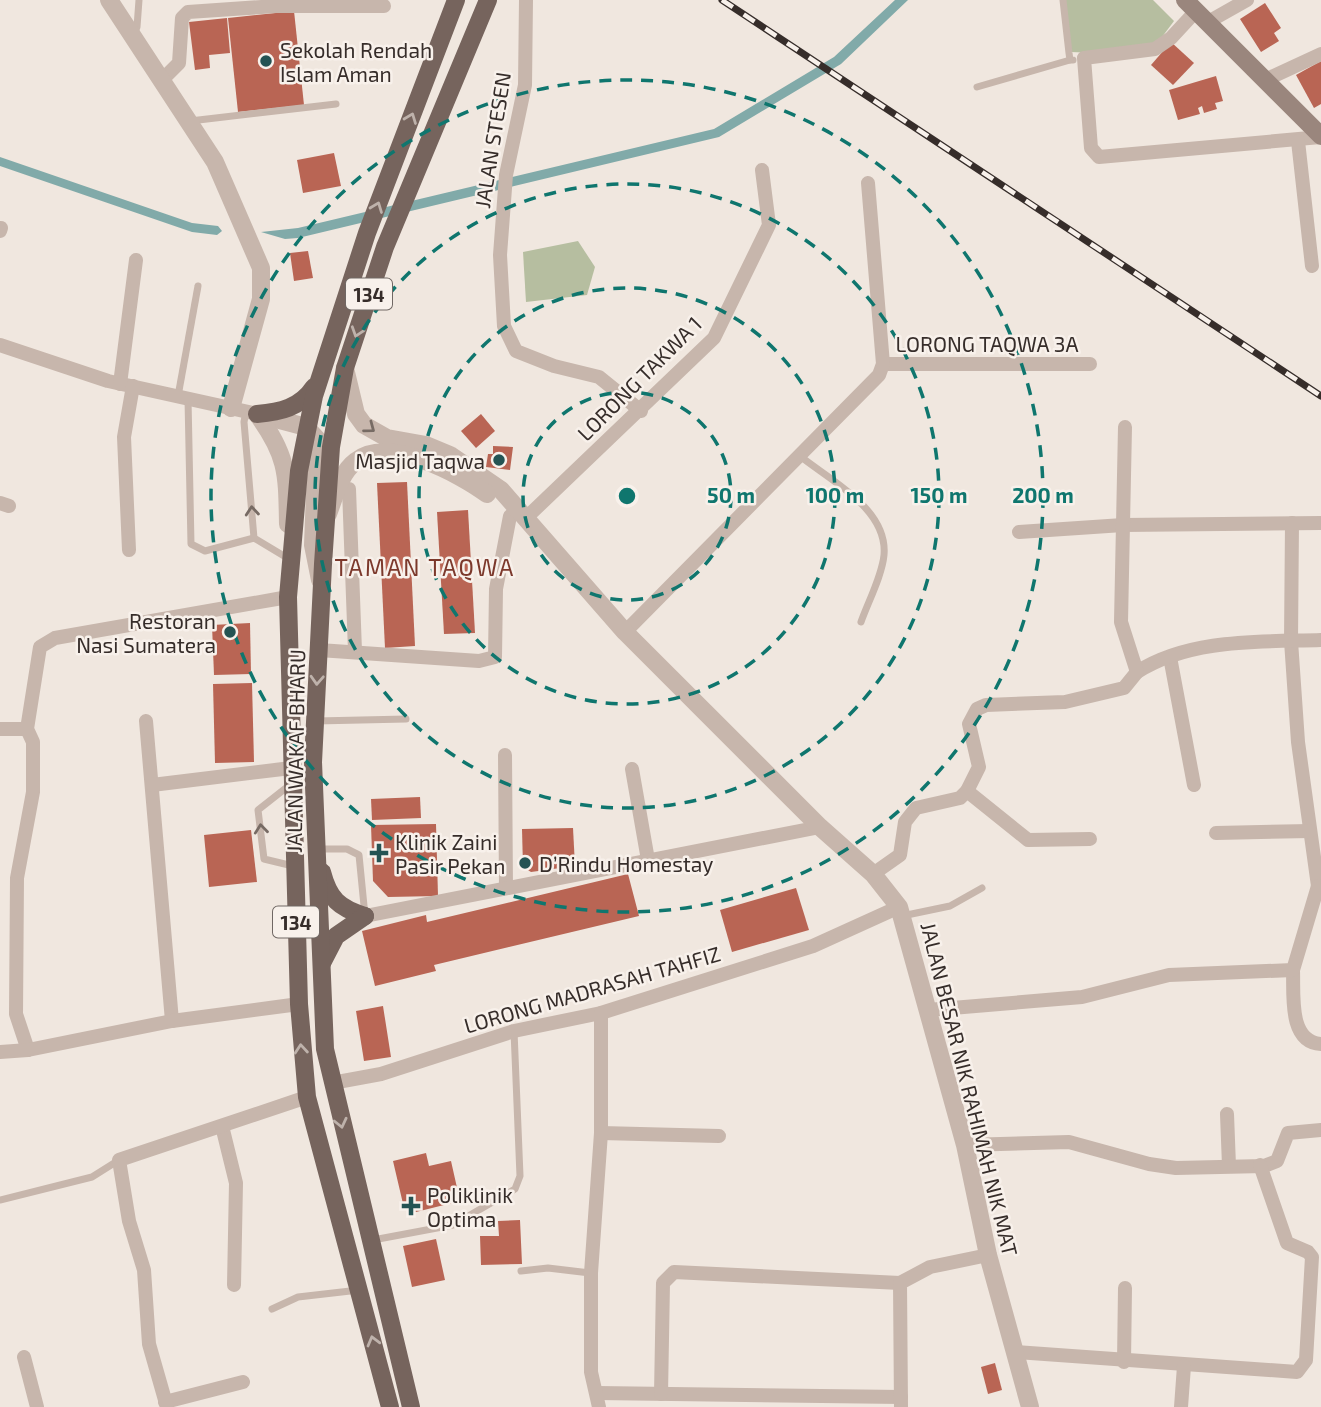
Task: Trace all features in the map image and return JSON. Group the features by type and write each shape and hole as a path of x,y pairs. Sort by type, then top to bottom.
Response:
{"main road":[{"name":"JALAN WAKAF BHARU","path":"390,1407 307,1097 299,1004 288,597 306,427 318,382 367,233 456,0"},
{"name":"JALAN WAKAF BHARU","path":"411,1407 325,1049 315,849 315,722 322,590 331,447 345,368 396,221 488,0"},
{"path":"1196,11 1321,136"},
{"path":"245,411 288,408 300,402 318,382"},
{"path":"315,849 326,889 333,901 343,909 365,916"},
{"path":"321,967 336,936 365,916"}],"street":[{"path":"109,0 190,121 235,203 261,268 261,299 245,411"},
{"name":"JALAN STESEN","path":"526,0 525,85 504,194 500,255 504,326 516,351 604,380 641,411"},
{"path":"1247,0 1196,11 1171,38 1155,49 1077,59 1091,148 1099,158 1298,141 1321,136"},
{"path":"163,79 179,62 182,18 188,12 276,6 383,6"},
{"path":"1265,80 1321,54"},
{"path":"1298,141 1312,266"},
{"name":"LORONG TAKWA 1","path":"519,516 641,411 714,338 769,225 762,170"},
{"path":"625,632 876,379 883,364 868,183"},
{"path":"129,550 124,438 136,260"},
{"path":"0,345 126,385 306,427 317,439 313,545 322,590"},
{"name":"LORONG TAQWA 3A","path":"883,364 1090,364"},
{"name":"JALAN BESAR NIK RAHIMAH NIK MAT","path":"345,368 354,407 364,425 387,438 426,445 450,455 501,490 519,516"},
{"name":"JALAN WAKAF BHARU","path":"245,411 283,456 287,477 290,559"},
{"path":"1125,427 1121,622 1138,672"},
{"name":"JALAN BESAR NIK RAHIMAH NIK MAT","path":"326,520 347,470 364,456 376,453 423,460 472,483 519,516 547,543 625,632 820,827 873,874 900,912 965,1145 988,1255 1030,1407"},
{"path":"349,489 355,651"},
{"path":"319,650 479,661 495,657 496,589 519,516"},
{"path":"1292,523 1291,641 1298,742 1319,886 1293,970 1297,1028 1303,1037 1321,1044"},
{"path":"1019,532 1123,525 1321,523"},
{"path":"28,1050 16,1014 17,878 33,792 34,758 27,729 37,655 47,640 288,597"},
{"path":"873,874 900,855 905,822 916,808 960,798 967,791 979,767 968,724 977,709 986,705 1065,702 1124,688 1138,672 1170,657 1211,645 1321,640"},
{"path":"1170,657 1195,785"},
{"path":"146,721 172,1021"},
{"path":"0,729 27,729"},
{"path":"505,755 506,888"},
{"path":"632,769 648,860"},
{"path":"152,785 291,776"},
{"path":"967,791 1028,840 1090,839"},
{"path":"365,916 820,827"},
{"path":"1216,833 1310,831"},
{"name":"LORONG MADRASAH TAHFIZ","path":"332,1083 381,1074 514,1031 601,1013 813,946 900,912"},
{"path":"928,1010 1082,998 1169,975 1293,970"},
{"path":"0,1052 28,1050 172,1021 299,1004"},
{"path":"601,1013 601,1132 591,1273 591,1372 598,1400 661,1394 780,1401 901,1402 900,1283"},
{"path":"243,1382 166,1404 149,1344 144,1270 130,1221 119,1160 307,1097"},
{"path":"1227,1114 1229,1166"},
{"path":"222,1126 236,1183 234,1285"},
{"path":"965,1145 1069,1142 1149,1164 1176,1168 1272,1165 1278,1161 1288,1133 1321,1130"},
{"path":"601,1132 719,1136"},
{"path":"1015,1352 1290,1374 1303,1367 1312,1257 1308,1252 1287,1243 1260,1165"},
{"path":"661,1394 663,1283 674,1272 900,1283 930,1268 988,1255"},
{"path":"1124,1362 1125,1288"},
{"path":"24,1357 37,1407"},
{"path":"1181,1407 1184,1366"}],"lane":[{"path":"133,36 137,27 139,0"},
{"path":"977,86 1077,59 1063,0"},
{"path":"190,121 336,104"},
{"path":"198,286 183,397 191,544 205,551 254,538 290,559"},
{"path":"245,411 254,538"},
{"path":"800,456 872,513 880,530 884,555 861,622"},
{"path":"315,722 406,719"},
{"path":"291,776 258,810 264,859 294,867"},
{"path":"315,849 347,849 359,855 365,916"},
{"path":"900,912 950,906 982,888"},
{"path":"369,1240 453,1224 515,1189 520,1176 514,1031"},
{"path":"0,1200 92,1177 119,1160"},
{"path":"521,1271 548,1268 591,1273"},
{"path":"272,1309 298,1297 359,1290"}],"green space":[{"path":"1064,0 1153,0 1174,21 1156,45 1098,53 1070,52"},
{"path":"578,241 595,267 587,295 526,302 523,252"}],"water":[{"path":"895,0 908,0 841,64 719,137 298,238 285,239 261,232 298,228 714,129 834,57"},
{"path":"0,157 192,223 218,226 222,231 217,235 192,232 0,166"}],"building":[{"path":"1265,3 1281,28 1274,33 1279,41 1261,52 1240,19"},
{"name":"Sekolah Rendah Islam Aman","path":"294,11 304,105 238,112 228,18"},
{"path":"227,18 230,53 209,55 210,68 195,70 189,22"},
{"path":"1171,42 1194,63 1173,85 1151,65"},
{"path":"1321,61 1321,104 1314,108 1296,75"},
{"path":"1216,76 1223,101 1215,103 1217,109 1204,113 1202,106 1198,108 1200,114 1178,120 1169,90"},
{"path":"334,153 341,186 303,193 297,160"},
{"path":"308,251 313,278 294,281 290,253"},
{"path":"481,414 495,431 476,448 461,431"},
{"name":"Masjid Taqwa","path":"493,446 513,447 510,470 486,467 488,454 493,454"},
{"path":"407,482 415,646 385,648 377,483"},
{"path":"468,510 475,633 444,634 437,512"},
{"path":"250,623 251,674 214,675 212,625"},
{"path":"252,683 254,762 215,763 213,684"},
{"path":"420,797 421,818 372,820 371,799"},
{"path":"436,824 438,896 388,897 373,881 371,825"},
{"path":"573,828 575,866 531,872 523,867 522,829"},
{"path":"251,830 257,882 209,887 204,835"},
{"path":"628,874 639,916 434,965 436,971 375,986 362,931 426,915 427,922"},
{"path":"796,888 809,930 732,952 720,910"},
{"path":"383,1006 391,1057 364,1061 356,1011"},
{"path":"426,1153 429,1166 451,1161 460,1201 416,1212 404,1208 393,1161"},
{"path":"520,1220 522,1264 481,1265 480,1236 499,1236 498,1221"},
{"path":"436,1239 445,1280 412,1287 403,1246"},
{"path":"995,1363 1002,1390 988,1394 981,1367"}],"railway":[{"path":"722,0 1321,396"}],"place":[{"name":"Sekolah Rendah Islam Aman","path":"266,61"},
{"name":"Masjid Taqwa","path":"499,460"},
{"name":"Restoran Nasi Sumatera","path":"230,632"},
{"name":"Klinik Zaini Pasir Pekan","path":"379,853"},
{"name":"D’Rindu Homestay","path":"525,863"},
{"name":"Poliklinik Optima","path":"411,1206"}],"district":[{"name":"TAMAN TAQWA","path":"425,567"}]}
